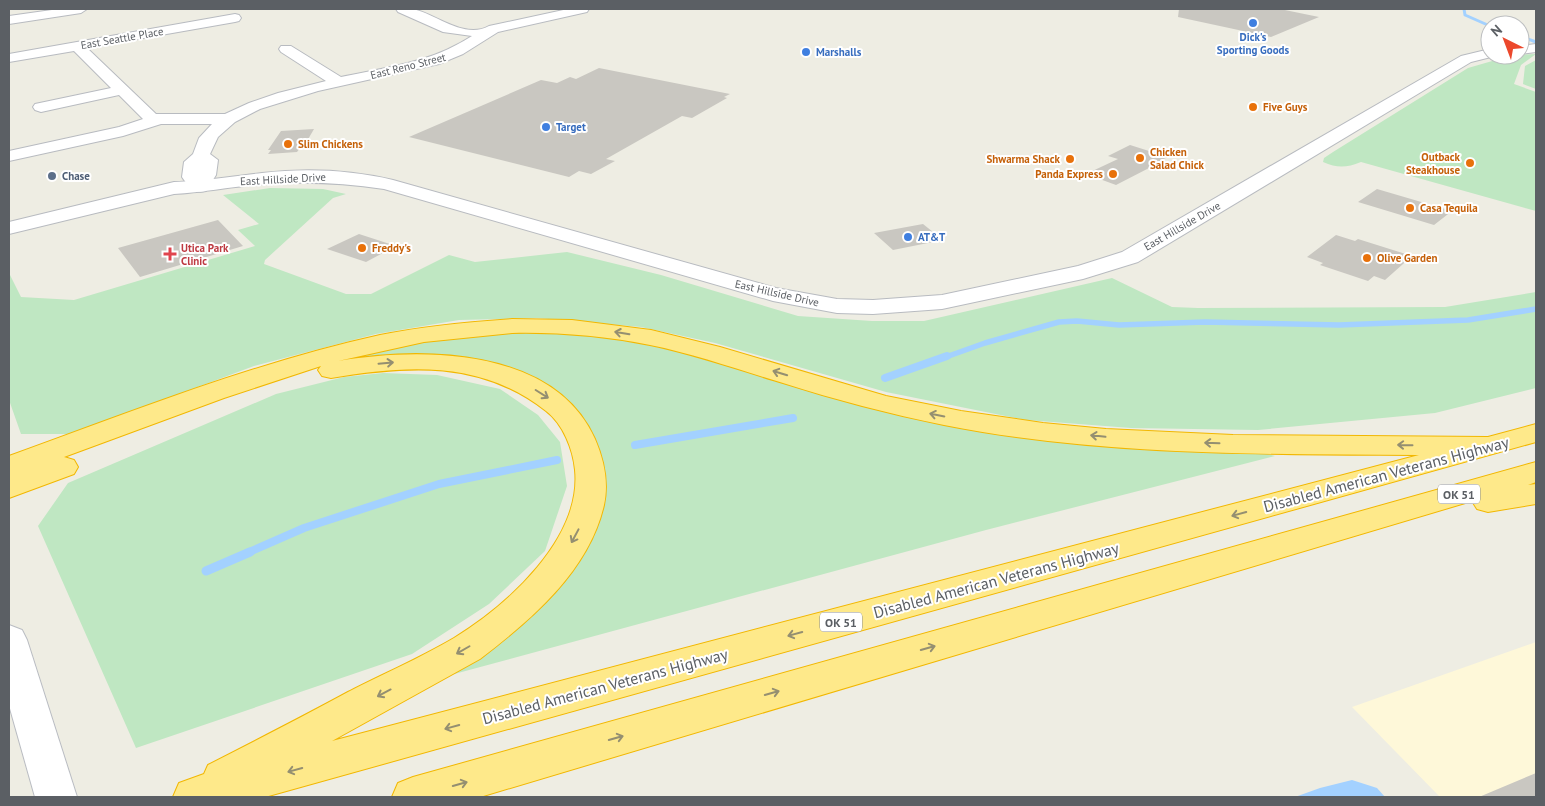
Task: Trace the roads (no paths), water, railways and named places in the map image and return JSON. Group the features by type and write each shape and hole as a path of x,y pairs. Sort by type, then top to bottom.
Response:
{"highway":[{"path":"9,467 238,383 324,355 406,337 459,330 525,326 581,328 648,338 713,353 832,390 930,414 982,423 1102,437 1213,444 1488,446"},
{"path":"9,488 258,390 327,371 366,364 404,361 428,362 487,370 517,380 544,394 562,408 576,426 585,445 590,466 588,506 581,526 569,547 533,595 504,622 467,648 187,797"},
{"name":"Disabled American Veterans Highway","path":"194,797 1536,433"},
{"name":"OK 51","path":"413,797 1536,472"},
{"path":"1382,516 1536,494"}],"street":[{"path":"9,20 81,9"},
{"name":"East Seattle Place","path":"9,58 235,18 220,9"},
{"path":"402,9 448,29 482,34"},
{"name":"East Reno Street","path":"229,119 240,112 272,100 437,60 465,48 482,34 505,25 583,9"},
{"path":"77,46 152,118 157,120"},
{"path":"286,49 340,83"},
{"name":"East Hillside Drive","path":"9,228 174,188 199,187 264,178 310,176 368,180 693,273 798,300 837,306 873,307 927,304 1049,280 1101,267 1124,259 1457,64 1466,59 1480,56"},
{"path":"41,106 122,90"},
{"path":"199,187 191,177 193,162 201,157 207,139 213,131 229,119"},
{"path":"9,156 123,131 157,120 229,119"},
{"name":"East Hillside Drive","path":"9,240 164,200 199,187"},
{"path":"9,640 56,797"}],"water":[{"path":"1352,780 1377,788 1385,797 1295,797 1320,788"}],"waterway":[{"path":"1464,9 1465,15 1480,22"},
{"path":"1530,40 1536,42"},
{"path":"943,358 985,343 1059,322 1077,321 1119,325 1205,322 1339,325 1468,320 1536,309"},
{"path":"885,378 947,356"},
{"path":"635,445 793,418"},
{"path":"247,553 304,528 439,484 557,460"},
{"path":"206,571 250,552"}],"place":[{"name":"Dick's Sporting Goods","path":"1253,23"},
{"name":"Marshalls","path":"806,52"},
{"name":"Five Guys","path":"1253,107"},
{"name":"Target","path":"546,127"},
{"name":"Slim Chickens","path":"288,144"},
{"name":"Chicken Salad Chick","path":"1140,158"},
{"name":"Shwarma Shack","path":"1070,159"},
{"name":"Outback Steakhouse","path":"1470,163"},
{"name":"Panda Express","path":"1113,174"},
{"name":"Chase","path":"52,176"},
{"name":"Casa Tequila","path":"1410,208"},
{"name":"AT&T","path":"908,237"},
{"name":"Freddy's","path":"362,248"},
{"name":"Utica Park Clinic","path":"170,254"},
{"name":"Olive Garden","path":"1367,258"}]}
